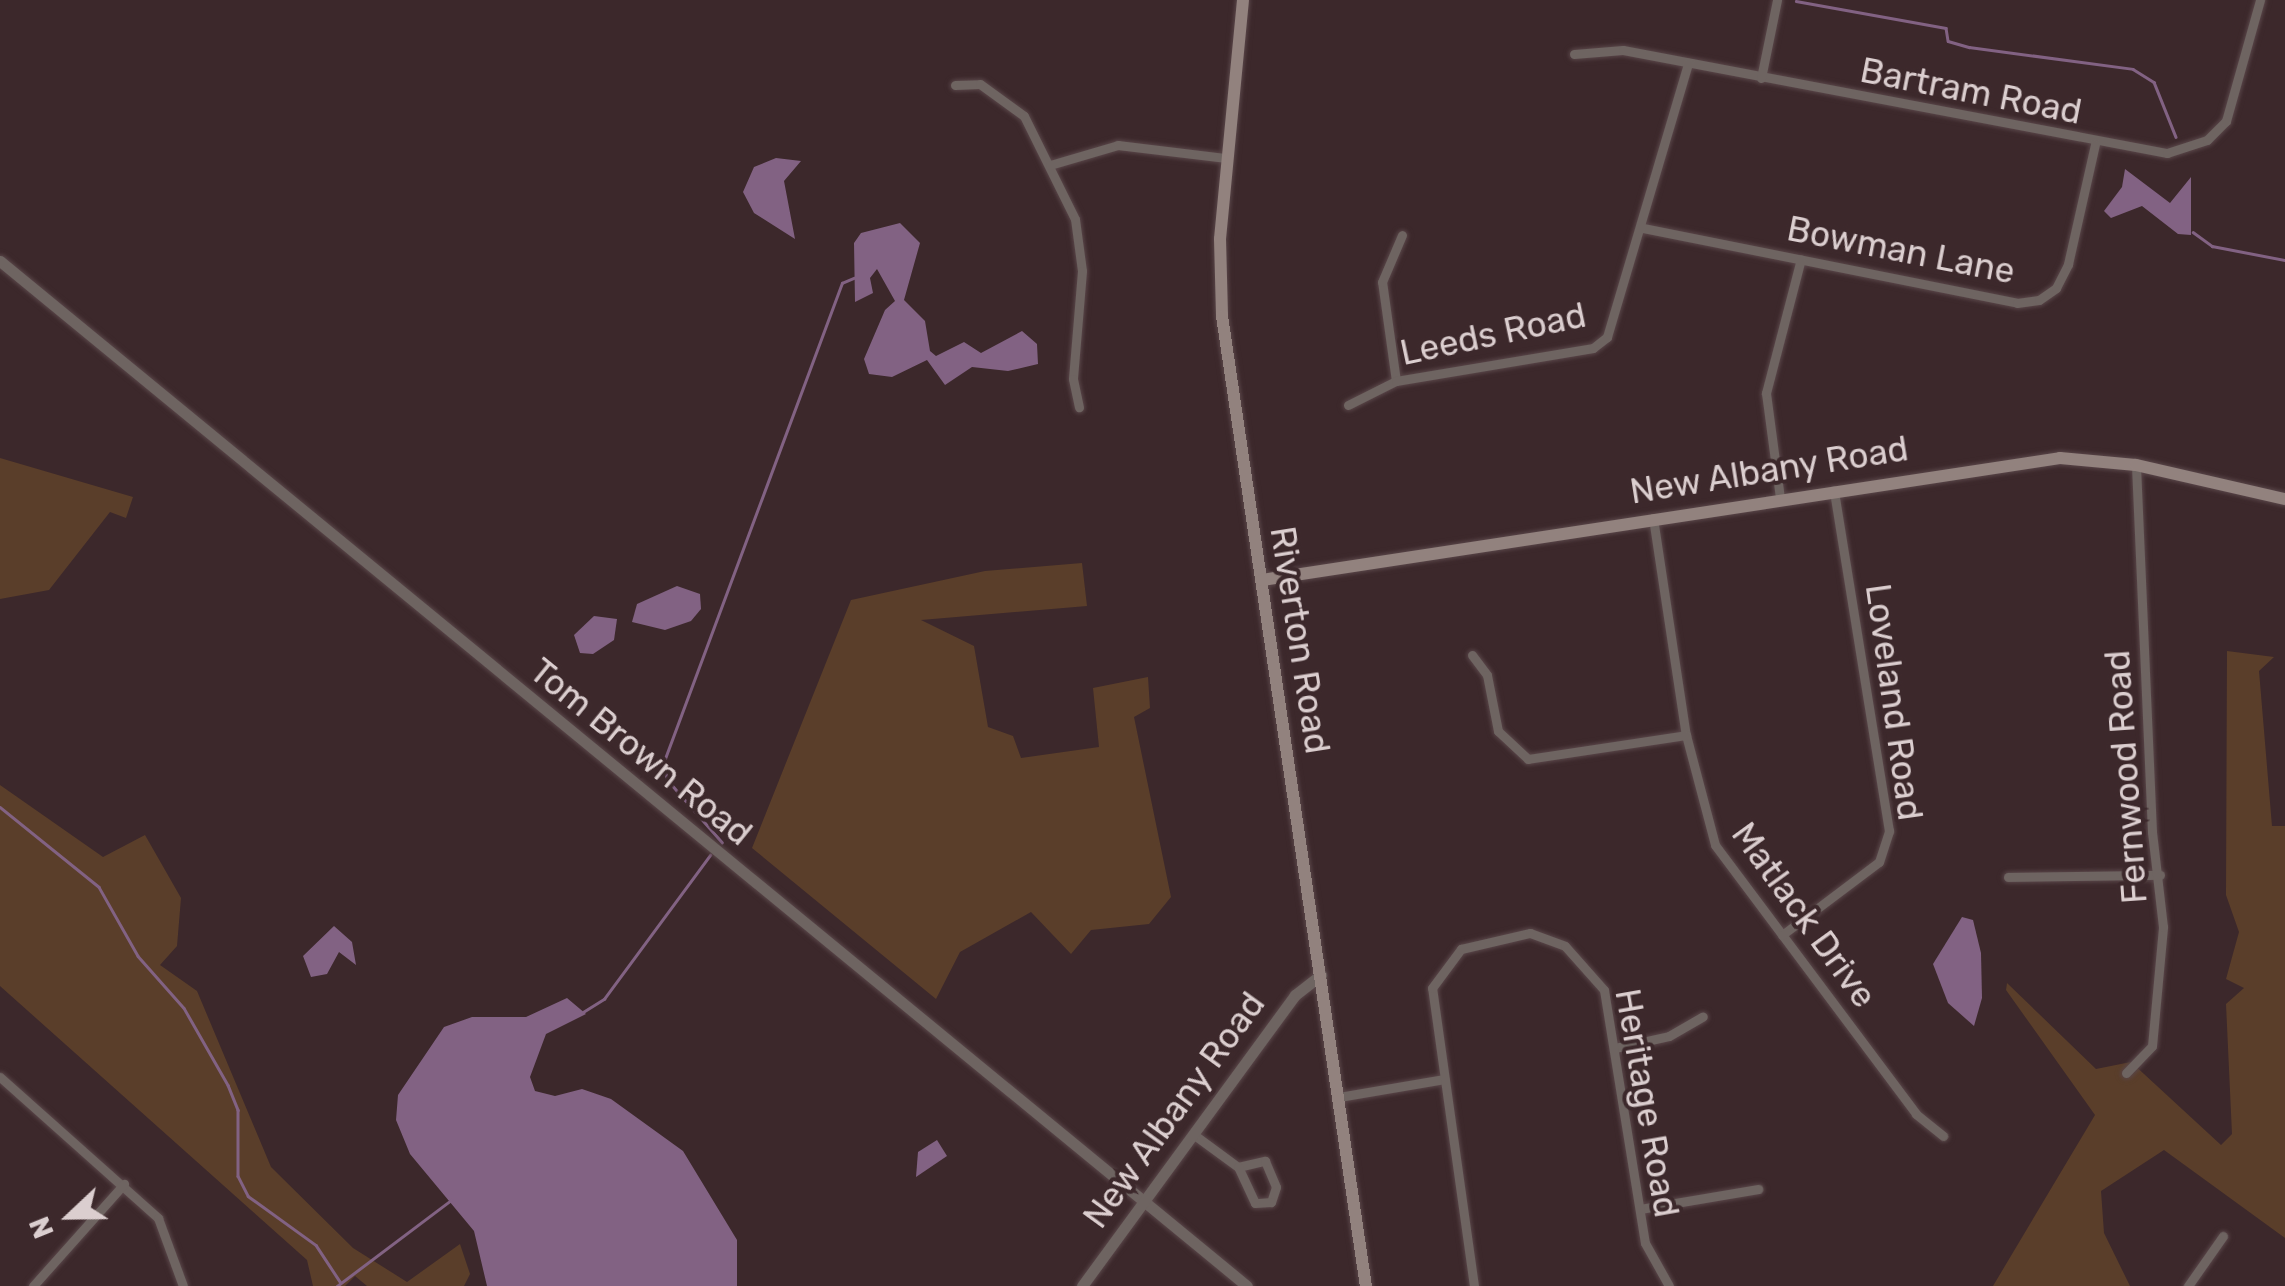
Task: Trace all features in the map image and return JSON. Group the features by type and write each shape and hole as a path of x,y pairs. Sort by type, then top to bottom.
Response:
{"main road":[{"name":"Riverton Road","path":"1243,0 1226,158 1222,316 1366,1286"},
{"name":"New Albany Road","path":"1262,580 2060,458 2136,466 2285,499"}],"street":[{"path":"1761,78 1777,0"},
{"name":"Bartram Road","path":"1574,54 1611,49 2095,144 2167,154 2208,140 2238,96 2260,0"},
{"name":"Leeds Road","path":"1348,405 1396,381 1601,344 1617,319 1688,64"},
{"path":"955,86 980,84 1002,96 1024,116 1080,236 1073,379 1079,407"},
{"name":"Bowman Lane","path":"1643,228 2017,302 2039,300 2056,288 2068,264 2095,144"},
{"path":"1050,165 1118,145 1226,158"},
{"path":"1396,381 1382,282 1402,235"},
{"path":"1780,498 1766,393 1801,259"},
{"name":"Tom Brown Road","path":"0,261 1247,1286"},
{"name":"Fernwood Road","path":"2126,1072 2146,1058 2154,1034 2164,927 2136,466"},
{"name":"Loveland Road","path":"1782,934 1879,862 1890,831 1834,490"},
{"name":"Matlack Drive","path":"1654,518 1686,735 1716,845 1916,1114 1943,1136"},
{"path":"1472,655 1487,674 1498,731 1528,759 1686,735"},
{"path":"2008,877 2160,874"},
{"name":"Heritage Road","path":"1444,1078 1432,1009 1440,970 1461,949 1510,935 1548,937 1594,973 1608,1001 1648,1254 1669,1286"},
{"name":"New Albany Road","path":"1082,1286 1295,995 1320,975"},
{"path":"1615,1048 1668,1036 1703,1016"},
{"path":"1339,1097 1444,1078 1474,1286"},
{"path":"2,1084 124,1184 158,1218 183,1286"},
{"path":"1193,1134 1238,1167 1256,1203 1271,1202 1276,1187 1271,1167 1264,1160 1238,1167"},
{"path":"33,1286 124,1184"},
{"path":"1640,1208 1758,1190"},
{"path":"2188,1286 2223,1236"}],"shaded area":[{"path":"776,158 801,161 784,181 795,239 754,213 743,192 754,167"},
{"path":"2125,169 2170,203 2191,177 2191,235 2178,234 2142,206 2111,218 2104,211 2122,187"},
{"path":"900,223 920,243 904,300 925,321 930,351 936,356 964,342 981,353 1022,331 1037,344 1038,364 1008,371 972,367 945,385 927,360 892,377 869,374 864,359 885,310 895,301 877,269 870,278 873,293 855,302 854,243 861,233"},
{"path":"0,458 133,497 126,518 110,512 49,590 0,599"},
{"path":"1082,563 1087,606 921,620 974,646 988,727 1013,736 1021,758 1099,747 1093,688 1148,677 1150,708 1134,717 1171,897 1149,924 1091,930 1071,954 1031,912 960,952 936,999 752,848 851,600 985,571"},
{"path":"677,586 700,594 701,609 691,621 665,630 632,622 637,604"},
{"path":"594,616 617,619 614,640 593,654 580,653 574,635"},
{"path":"2227,651 2274,657 2259,671 2272,826 2285,826 2285,1238 2164,1150 2101,1191 2104,1233 2130,1286 1993,1286 2095,1115 2006,990 2007,983 2096,1069 2131,1062 2221,1145 2232,1134 2226,1004 2244,988 2226,979 2239,932 2226,895"},
{"path":"0,785 103,857 145,835 181,898 177,946 160,965 197,991 271,1167 353,1248 407,1282 460,1244 470,1274 464,1286 367,1286 355,1276 345,1286 313,1286 307,1260 0,986"},
{"path":"1962,917 1973,920 1981,953 1982,998 1974,1026 1948,1003 1933,964"},
{"path":"334,926 352,942 356,965 339,952 327,974 311,977 303,956"},
{"path":"567,998 586,1014 546,1034 530,1077 535,1091 555,1096 582,1089 611,1099 683,1151 737,1240 737,1286 487,1286 474,1231 410,1154 396,1120 398,1095 444,1027 472,1017 526,1017"},
{"path":"937,1140 947,1156 916,1177 918,1152"}],"waterway":[{"path":"1796,1 1946,28 1948,41 1969,47 2133,69 2154,82 2176,137"},
{"path":"2193,232 2212,246 2285,260"},
{"path":"722,843 667,780 663,764 842,283 854,278"},
{"path":"0,807 99,887 138,956 184,1008 228,1085 238,1110 238,1176 248,1196 316,1245 341,1283"},
{"path":"583,1012 604,999 710,855"},
{"path":"337,1286 451,1200"}]}
